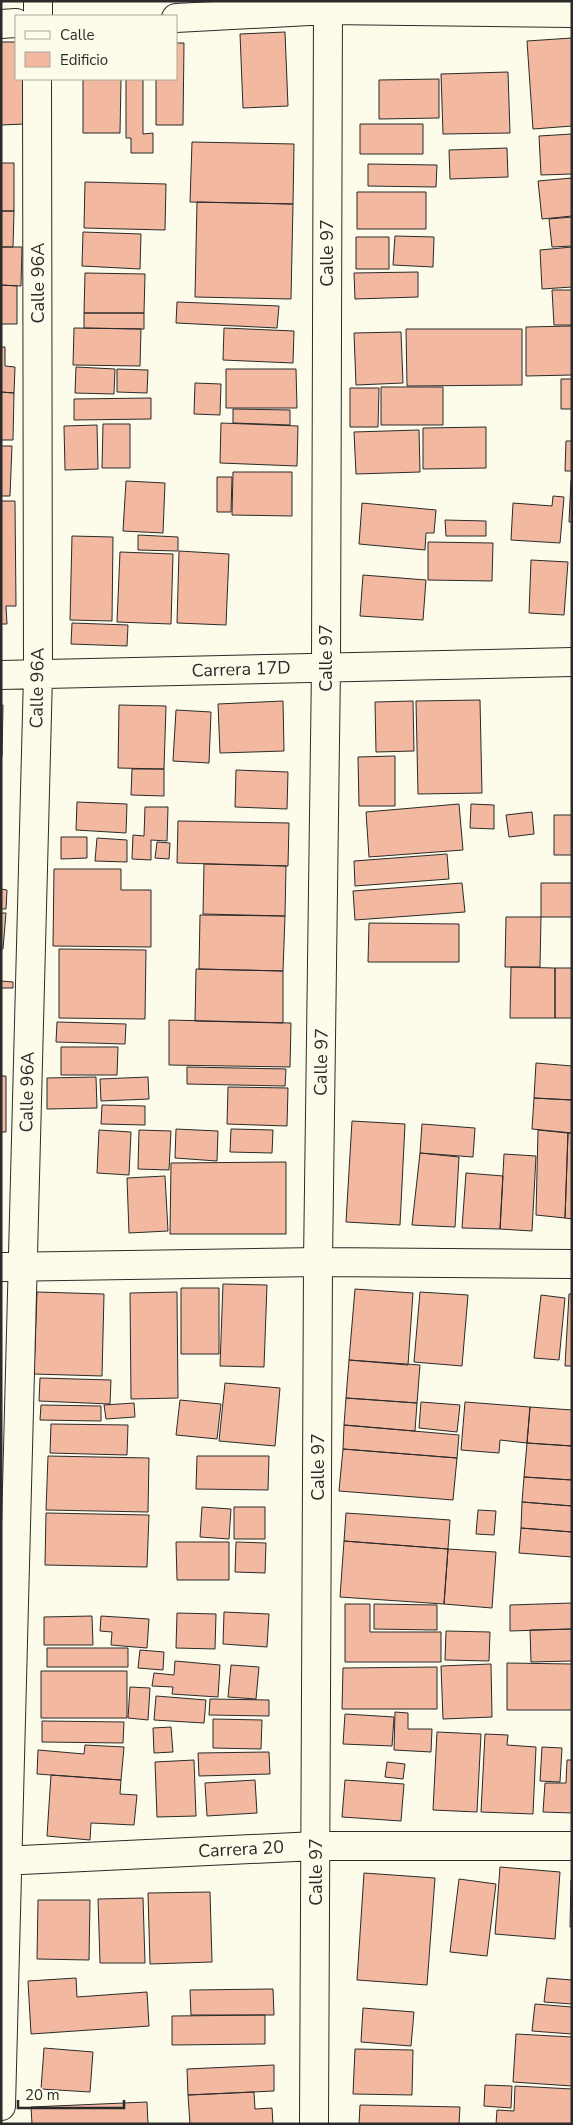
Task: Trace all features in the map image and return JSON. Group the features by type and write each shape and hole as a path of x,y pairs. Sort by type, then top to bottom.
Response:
{"street":[{"path":"38,1 38,15"},
{"path":"178,18 328,6 572,13"},
{"name":"Calle 97","path":"314,2124 318,1262 326,666 328,6"},
{"path":"1,24 15,24"},
{"name":"Calle 96A","path":"1,2106 12,1267 38,675 37,80"},
{"name":"Carrera 17D","path":"1,675 326,666 572,662"},
{"path":"12,1267 318,1262 572,1264"},
{"name":"Carrera 20","path":"4,1861 316,1846 572,1846"}],"building":[{"path":"285,32 288,106 243,108 240,34"},
{"path":"572,38 572,126 533,129 527,41"},
{"path":"1,42 15,42 15,80 23,80 25,124 1,125"},
{"path":"178,43 184,43 183,125 156,125 156,80 178,80"},
{"path":"508,72 510,133 443,134 441,74"},
{"path":"439,79 439,118 379,119 379,80"},
{"path":"83,80 121,80 120,133 83,133"},
{"path":"126,80 143,80 143,134 153,133 153,153 131,153 131,138 126,138"},
{"path":"360,124 423,124 423,154 360,154"},
{"path":"572,134 572,174 541,175 539,136"},
{"path":"192,142 294,144 293,204 190,202"},
{"path":"507,148 508,177 450,179 449,150"},
{"path":"1,163 14,163 14,211 1,211"},
{"path":"368,164 437,165 436,187 368,186"},
{"path":"572,178 572,216 542,219 538,181"},
{"path":"85,182 166,184 165,230 84,228"},
{"path":"357,192 426,192 426,229 357,229"},
{"path":"197,202 293,204 291,299 195,297"},
{"path":"1,211 14,211 13,247 1,247"},
{"path":"572,217 572,246 552,247 549,219"},
{"path":"83,232 141,234 140,269 82,266"},
{"path":"395,236 434,237 433,267 393,265"},
{"path":"356,237 389,237 389,269 356,269"},
{"path":"1,247 22,247 21,286 1,285"},
{"path":"572,247 572,287 542,289 540,250"},
{"path":"418,272 418,297 355,299 354,273"},
{"path":"85,273 145,274 144,313 84,313"},
{"path":"1,285 17,286 17,324 1,324"},
{"path":"552,290 572,290 572,325 554,325"},
{"path":"177,302 279,306 277,328 176,323"},
{"path":"84,313 144,313 144,329 84,328"},
{"path":"572,326 572,375 526,376 526,327"},
{"path":"74,328 141,329 140,366 73,365"},
{"path":"224,328 294,331 293,363 223,360"},
{"path":"406,329 522,329 522,385 407,386"},
{"path":"401,332 403,383 356,385 354,333"},
{"path":"1,347 5,347 5,366 15,367 14,393 1,392"},
{"path":"76,367 115,369 114,394 75,393"},
{"path":"117,369 148,370 147,393 117,392"},
{"path":"226,369 296,369 297,408 226,408"},
{"path":"561,379 572,379 572,409 561,409"},
{"path":"195,383 221,384 220,415 194,414"},
{"path":"381,387 443,387 443,425 381,425"},
{"path":"350,388 379,388 378,427 350,427"},
{"path":"1,392 14,393 13,440 1,440"},
{"path":"151,398 151,419 74,420 74,399"},
{"path":"233,409 290,410 290,425 233,423"},
{"path":"221,423 298,426 297,466 220,463"},
{"path":"103,424 130,424 130,468 102,468"},
{"path":"97,425 98,469 65,470 64,426"},
{"path":"486,427 486,468 423,469 423,428"},
{"path":"419,430 420,472 356,474 354,432"},
{"path":"566,441 572,441 572,471 565,471"},
{"path":"1,446 12,446 10,496 1,496"},
{"path":"233,472 292,472 292,516 232,515"},
{"path":"217,477 232,477 231,512 217,512"},
{"path":"571,480 572,522 569,522"},
{"path":"126,481 165,483 163,533 123,531"},
{"path":"553,496 564,497 560,543 511,540 513,503 552,506"},
{"path":"1,501 15,501 16,606 6,606 7,624 1,624"},
{"path":"362,503 436,510 434,533 426,533 425,550 359,544"},
{"path":"445,520 486,521 486,536 446,536"},
{"path":"138,535 178,537 178,551 138,550"},
{"path":"72,536 113,537 112,621 70,620"},
{"path":"428,542 493,543 492,581 428,580"},
{"path":"179,551 229,554 226,625 177,623"},
{"path":"120,552 173,554 171,624 117,622"},
{"path":"531,560 568,562 564,615 529,613"},
{"path":"363,575 426,580 423,620 360,616"},
{"path":"72,623 128,625 127,646 71,644"},
{"path":"480,700 482,793 418,794 416,701"},
{"path":"283,701 284,751 220,753 218,704"},
{"path":"413,701 414,751 376,752 375,702"},
{"path":"1,705 3,705 2,757 1,757"},
{"path":"119,705 166,706 164,769 118,768"},
{"path":"176,710 211,712 209,763 173,761"},
{"path":"395,756 395,806 359,806 358,757"},
{"path":"132,769 164,769 164,796 131,795"},
{"path":"236,770 288,772 287,809 235,807"},
{"path":"77,802 127,804 126,833 76,830"},
{"path":"459,804 463,850 369,857 366,812"},
{"path":"471,804 494,805 494,829 470,828"},
{"path":"145,807 168,807 167,841 151,840 151,860 132,859 133,835 144,836"},
{"path":"532,812 534,834 509,837 506,815"},
{"path":"554,815 572,815 572,855 554,855"},
{"path":"178,821 289,823 288,866 177,863"},
{"path":"61,837 87,837 87,858 61,859"},
{"path":"97,838 127,840 127,862 95,861"},
{"path":"157,842 170,843 169,859 155,858"},
{"path":"447,854 449,879 355,886 354,861"},
{"path":"204,864 286,866 285,916 203,914"},
{"path":"54,869 121,869 121,890 151,890 151,947 53,946"},
{"path":"462,883 465,912 355,920 353,891"},
{"path":"541,883 572,883 572,917 541,917"},
{"path":"1,889 7,890 6,909 1,909"},
{"path":"1,913 6,913 3,949 1,949"},
{"path":"200,915 285,916 283,971 199,969"},
{"path":"506,917 541,917 540,967 505,967"},
{"path":"369,923 459,924 459,962 368,962"},
{"path":"59,949 146,950 145,1019 59,1018"},
{"path":"511,967 555,968 555,1018 510,1018"},
{"path":"555,968 572,968 572,1018 555,1018"},
{"path":"196,969 283,971 283,1023 195,1021"},
{"path":"1,981 13,982 13,988 1,988"},
{"path":"169,1020 291,1023 290,1067 169,1065"},
{"path":"57,1022 126,1024 125,1044 56,1042"},
{"path":"61,1047 118,1047 117,1075 61,1075"},
{"path":"536,1063 572,1066 572,1100 534,1098"},
{"path":"187,1067 286,1069 285,1086 187,1084"},
{"path":"1,1076 6,1076 6,1132 1,1132"},
{"path":"96,1077 97,1108 47,1109 47,1078"},
{"path":"148,1077 149,1099 101,1101 100,1079"},
{"path":"228,1087 288,1088 287,1126 227,1124"},
{"path":"534,1098 572,1100 572,1133 532,1129"},
{"path":"102,1105 145,1106 145,1125 101,1124"},
{"path":"352,1121 405,1124 400,1225 346,1222"},
{"path":"422,1124 475,1128 473,1157 420,1153"},
{"path":"176,1129 218,1131 217,1161 175,1158"},
{"path":"231,1129 273,1130 272,1153 230,1152"},
{"path":"99,1130 131,1132 129,1175 97,1173"},
{"path":"139,1130 171,1131 169,1170 138,1169"},
{"path":"538,1130 568,1133 565,1218 536,1215"},
{"path":"568,1133 572,1133 572,1219 565,1218"},
{"path":"420,1153 459,1157 455,1227 412,1225"},
{"path":"504,1154 536,1156 532,1231 500,1229"},
{"path":"286,1162 286,1234 170,1234 171,1163"},
{"path":"466,1173 503,1176 500,1229 462,1228"},
{"path":"165,1176 168,1231 129,1233 127,1178"},
{"path":"223,1284 267,1285 264,1367 220,1366"},
{"path":"181,1288 219,1288 219,1354 181,1354"},
{"path":"355,1289 413,1293 408,1365 349,1360"},
{"path":"37,1292 104,1294 102,1376 34,1374"},
{"path":"177,1292 178,1398 131,1399 130,1293"},
{"path":"420,1292 468,1295 462,1366 414,1362"},
{"path":"569,1294 572,1294 572,1366 565,1366"},
{"path":"541,1295 565,1298 559,1360 534,1358"},
{"path":"349,1360 420,1365 417,1403 346,1398"},
{"path":"40,1378 111,1380 110,1404 39,1401"},
{"path":"225,1383 280,1388 275,1446 219,1441"},
{"path":"346,1398 417,1403 415,1431 344,1425"},
{"path":"180,1400 221,1404 217,1439 176,1435"},
{"path":"421,1402 460,1405 457,1432 419,1428"},
{"path":"465,1402 530,1407 527,1443 500,1440 499,1453 461,1450"},
{"path":"134,1403 135,1417 106,1419 104,1405"},
{"path":"41,1405 101,1406 101,1421 40,1420"},
{"path":"530,1407 572,1410 572,1446 527,1443"},
{"path":"51,1424 128,1425 127,1455 50,1453"},
{"path":"344,1425 459,1435 457,1458 343,1449"},
{"path":"527,1443 572,1446 572,1480 524,1477"},
{"path":"343,1449 457,1458 453,1500 339,1491"},
{"path":"48,1456 149,1458 148,1512 46,1510"},
{"path":"197,1456 269,1456 268,1490 196,1489"},
{"path":"524,1477 572,1480 572,1506 522,1502"},
{"path":"522,1502 572,1506 572,1532 521,1528"},
{"path":"202,1507 231,1509 229,1539 200,1537"},
{"path":"234,1507 265,1507 265,1539 234,1539"},
{"path":"478,1510 496,1511 494,1535 476,1534"},
{"path":"46,1513 149,1515 147,1567 45,1565"},
{"path":"346,1513 450,1520 448,1549 344,1541"},
{"path":"521,1528 572,1532 572,1557 519,1553"},
{"path":"344,1541 448,1549 444,1604 340,1597"},
{"path":"176,1542 229,1542 229,1580 177,1580"},
{"path":"236,1542 266,1543 265,1573 235,1572"},
{"path":"448,1549 496,1552 492,1608 444,1604"},
{"path":"572,1603 572,1629 510,1631 510,1605"},
{"path":"345,1604 370,1604 370,1632 441,1632 441,1662 345,1662"},
{"path":"374,1604 437,1605 437,1630 374,1629"},
{"path":"224,1612 269,1614 267,1647 223,1644"},
{"path":"177,1613 216,1614 215,1649 176,1648"},
{"path":"92,1616 93,1645 44,1645 44,1617"},
{"path":"101,1616 149,1619 147,1648 111,1645 112,1632 100,1631"},
{"path":"572,1629 572,1661 531,1662 530,1630"},
{"path":"446,1631 490,1632 489,1661 445,1660"},
{"path":"47,1648 128,1648 128,1667 47,1667"},
{"path":"140,1650 164,1652 163,1670 138,1668"},
{"path":"175,1661 220,1665 218,1697 172,1694 173,1687 152,1686 154,1673 174,1675"},
{"path":"507,1663 572,1664 572,1710 507,1710"},
{"path":"491,1664 492,1717 443,1719 441,1666"},
{"path":"231,1665 259,1667 256,1699 228,1697"},
{"path":"437,1667 437,1709 342,1709 343,1668"},
{"path":"41,1671 127,1671 127,1718 41,1718"},
{"path":"130,1687 150,1688 148,1720 128,1718"},
{"path":"156,1696 206,1700 204,1723 154,1720"},
{"path":"210,1699 269,1700 269,1716 209,1715"},
{"path":"395,1712 408,1713 408,1729 432,1729 431,1752 394,1750"},
{"path":"345,1714 394,1717 392,1746 343,1744"},
{"path":"213,1719 262,1720 261,1749 213,1748"},
{"path":"42,1721 124,1722 123,1743 42,1742"},
{"path":"171,1727 173,1752 154,1753 153,1728"},
{"path":"437,1732 481,1734 477,1812 433,1810"},
{"path":"485,1734 508,1735 507,1745 536,1747 533,1814 481,1812"},
{"path":"85,1745 124,1747 121,1780 37,1774 38,1750 84,1754"},
{"path":"542,1747 562,1748 560,1782 540,1781"},
{"path":"269,1752 270,1774 199,1776 198,1753"},
{"path":"194,1760 196,1816 157,1817 155,1762"},
{"path":"567,1760 572,1760 572,1813 543,1812 545,1783 566,1783"},
{"path":"387,1762 405,1764 403,1779 385,1777"},
{"path":"51,1775 121,1780 120,1794 137,1795 134,1825 91,1823 90,1840 47,1836"},
{"path":"255,1780 257,1813 207,1816 205,1783"},
{"path":"345,1780 404,1784 401,1821 342,1817"},
{"path":"500,1867 560,1872 555,1939 495,1934"},
{"path":"364,1873 435,1878 427,1985 357,1980"},
{"path":"459,1879 496,1884 487,1956 450,1952"},
{"path":"571,1880 572,1927 570,1927"},
{"path":"210,1892 212,1962 150,1964 148,1893"},
{"path":"143,1898 145,1963 100,1963 98,1899"},
{"path":"38,1900 90,1900 89,1960 37,1959"},
{"path":"76,1978 77,1997 147,1992 149,2026 31,2034 28,1981"},
{"path":"547,1978 572,1980 572,2004 544,2002"},
{"path":"273,1989 274,2015 191,2015 190,1990"},
{"path":"535,2004 572,2007 572,2034 532,2031"},
{"path":"363,2008 414,2012 411,2046 361,2042"},
{"path":"265,2015 265,2044 172,2045 172,2016"},
{"path":"516,2034 572,2037 572,2086 513,2082"},
{"path":"44,2048 93,2052 90,2092 41,2089"},
{"path":"355,2049 413,2050 412,2095 353,2094"},
{"path":"274,2065 274,2091 188,2095 187,2069"},
{"path":"485,2085 512,2086 511,2108 484,2106"},
{"path":"515,2086 572,2089 572,2124 496,2124 497,2110 514,2111"},
{"path":"254,2092 255,2109 272,2108 273,2124 190,2124 188,2095"},
{"path":"147,2102 148,2124 32,2124 31,2107"},
{"path":"360,2105 460,2107 459,2124 359,2124"}]}
